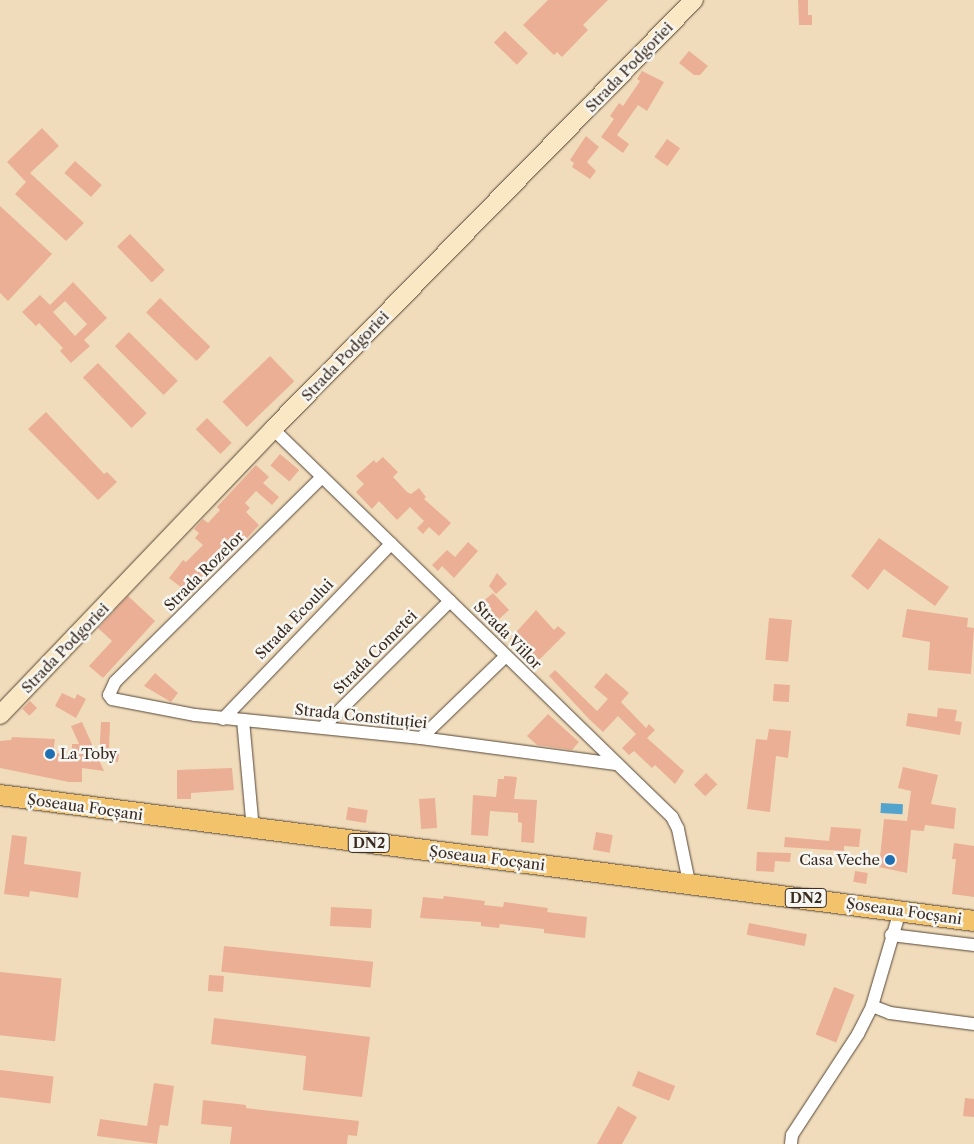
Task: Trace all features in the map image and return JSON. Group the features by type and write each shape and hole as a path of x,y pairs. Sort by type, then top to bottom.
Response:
{"main road":[{"name":"Șoseaua Focșani","path":"0,795 253,830 689,882 974,920"}],"street":[{"name":"Strada Podgoriei","path":"0,715 273,429 694,0"},
{"name":"Strada Viilor","path":"273,429 675,821 689,882"},
{"name":"Strada Rozelor","path":"110,689 322,477"},
{"name":"Strada Ecoului","path":"223,719 391,544"},
{"name":"Strada Cometei","path":"323,727 450,601"},
{"path":"421,738 506,656"},
{"name":"Strada Constituției","path":"110,689 109,695 120,702 223,719 323,727 421,738 617,764"},
{"path":"243,720 253,830"},
{"path":"791,1144 792,1135 858,1034 872,1006 891,935 900,911"},
{"path":"891,935 974,945"},
{"path":"872,1006 890,1013 974,1024"}],"water":[{"path":"881,803 903,804 902,814 880,813"}],"building":[{"path":"548,0 608,0 583,25 588,30 562,57 557,52 554,55 523,25"},
{"path":"798,0 808,0 808,15 812,15 812,25 799,25"},
{"path":"505,31 528,53 517,65 494,43"},
{"path":"689,51 708,66 700,75 694,75 679,63"},
{"path":"642,71 664,82 647,111 638,105 617,135 629,144 623,153 601,137 614,119 610,116 619,103 623,106 640,81 637,79"},
{"path":"42,128 59,146 30,173 84,223 66,241 15,194 26,182 7,162"},
{"path":"586,136 599,147 587,162 596,171 590,179 572,167 574,163 570,160"},
{"path":"667,139 680,148 667,166 654,157"},
{"path":"75,161 102,185 91,197 64,173"},
{"path":"0,206 52,254 8,301 0,293"},
{"path":"130,234 165,270 152,282 117,247"},
{"path":"73,282 107,318 84,340 90,346 71,363 60,351 63,348 39,323 36,326 22,312 40,295 50,305","holes":["65,301 87,324 75,336 53,312"]},
{"path":"160,298 210,347 196,361 146,312"},
{"path":"129,332 178,381 164,395 115,346"},
{"path":"270,356 294,381 247,427 223,402"},
{"path":"98,363 147,413 132,428 83,378"},
{"path":"46,412 104,474 107,472 117,482 98,500 28,429"},
{"path":"207,418 232,443 220,454 196,429"},
{"path":"280,454 299,470 290,482 270,465"},
{"path":"383,457 398,472 393,477 407,492 411,494 419,488 426,497 424,499 451,523 439,536 429,527 423,534 417,528 424,521 410,507 397,520 379,501 372,509 356,492 364,484 356,476 374,460 376,463"},
{"path":"256,465 269,477 263,483 279,497 272,505 256,491 245,503 250,508 246,512 259,525 224,563 220,559 203,576 207,579 191,595 169,578 183,560 186,562 203,545 195,538 199,533 194,529 203,519 208,523 220,510 217,507"},
{"path":"879,538 949,587 935,606 884,569 868,590 851,576"},
{"path":"468,542 478,551 454,578 442,566 438,571 432,565 447,550 455,557"},
{"path":"497,573 507,584 496,594 489,586"},
{"path":"493,593 509,610 498,620 480,604"},
{"path":"128,596 155,621 103,678 89,666 112,641 98,628"},
{"path":"907,609 968,618 967,627 974,628 971,674 928,670 930,642 902,637"},
{"path":"536,610 554,630 558,626 566,633 537,662 510,639"},
{"path":"769,618 792,620 788,662 765,660"},
{"path":"555,670 597,711 608,699 594,687 606,673 629,693 621,702 646,728 649,724 655,730 647,738 684,771 675,784 655,765 652,768 634,751 629,755 622,748 636,734 618,716 603,732 589,719 549,676"},
{"path":"155,673 178,693 171,702 144,686"},
{"path":"774,684 790,685 789,702 773,701"},
{"path":"62,693 75,699 77,694 86,699 76,718 55,706"},
{"path":"30,701 37,708 29,716 22,709"},
{"path":"938,708 957,710 955,721 962,722 960,735 906,726 908,713 937,717"},
{"path":"548,714 579,742 572,750 537,745 527,736"},
{"path":"82,722 104,771 82,768 82,782 69,782 0,768 0,741 11,740 12,737 55,739 53,753 72,755 72,744 79,744 71,726"},
{"path":"101,722 110,722 109,752 119,753 118,762 99,759"},
{"path":"769,729 791,731 788,758 776,756 770,812 747,809 756,739 767,740"},
{"path":"903,767 938,775 931,804 956,808 954,829 925,825 924,831 911,830 907,873 879,867 884,819 907,821 911,791 898,788"},
{"path":"232,768 234,790 191,793 191,799 177,799 177,770"},
{"path":"706,773 717,784 705,796 694,785"},
{"path":"504,776 517,777 514,799 537,800 534,843 521,842 522,823 518,822 518,813 490,811 488,836 471,835 473,795 496,797 498,779 504,779"},
{"path":"435,798 437,828 421,829 419,799"},
{"path":"348,807 368,810 366,823 346,820"},
{"path":"831,827 861,829 859,847 844,846 844,851 784,847 785,837 829,841"},
{"path":"596,832 613,835 610,853 593,850"},
{"path":"12,835 27,837 24,864 81,872 78,898 30,891 29,897 4,894"},
{"path":"954,843 974,846 974,897 952,894 956,859 952,859"},
{"path":"757,852 791,853 790,862 775,861 774,872 756,871"},
{"path":"855,871 868,873 866,884 853,882"},
{"path":"444,896 485,901 484,905 503,907 504,902 548,908 547,912 587,917 585,938 544,933 544,929 500,924 499,928 481,926 481,922 420,918 423,897 443,899"},
{"path":"331,907 372,909 371,928 330,926"},
{"path":"749,923 807,934 805,946 747,935"},
{"path":"224,946 373,962 370,988 221,972"},
{"path":"0,972 62,978 55,1041 0,1035"},
{"path":"209,975 224,976 223,992 208,991"},
{"path":"834,987 855,995 836,1042 816,1035"},
{"path":"214,1018 370,1037 362,1097 303,1090 306,1056 211,1044"},
{"path":"0,1070 54,1077 50,1103 0,1097"},
{"path":"638,1071 675,1086 669,1101 632,1086"},
{"path":"154,1083 174,1086 168,1126 160,1125 157,1144 97,1136 100,1119 147,1126"},
{"path":"965,1098 974,1099 974,1117 963,1116"},
{"path":"203,1100 246,1105 246,1108 359,1121 357,1136 348,1135 347,1144 230,1144 232,1127 201,1124"},
{"path":"618,1106 637,1117 622,1144 597,1144"}],"place":[{"name":"La Toby","path":"50,754"},
{"name":"Casa Veche","path":"890,860"}]}
